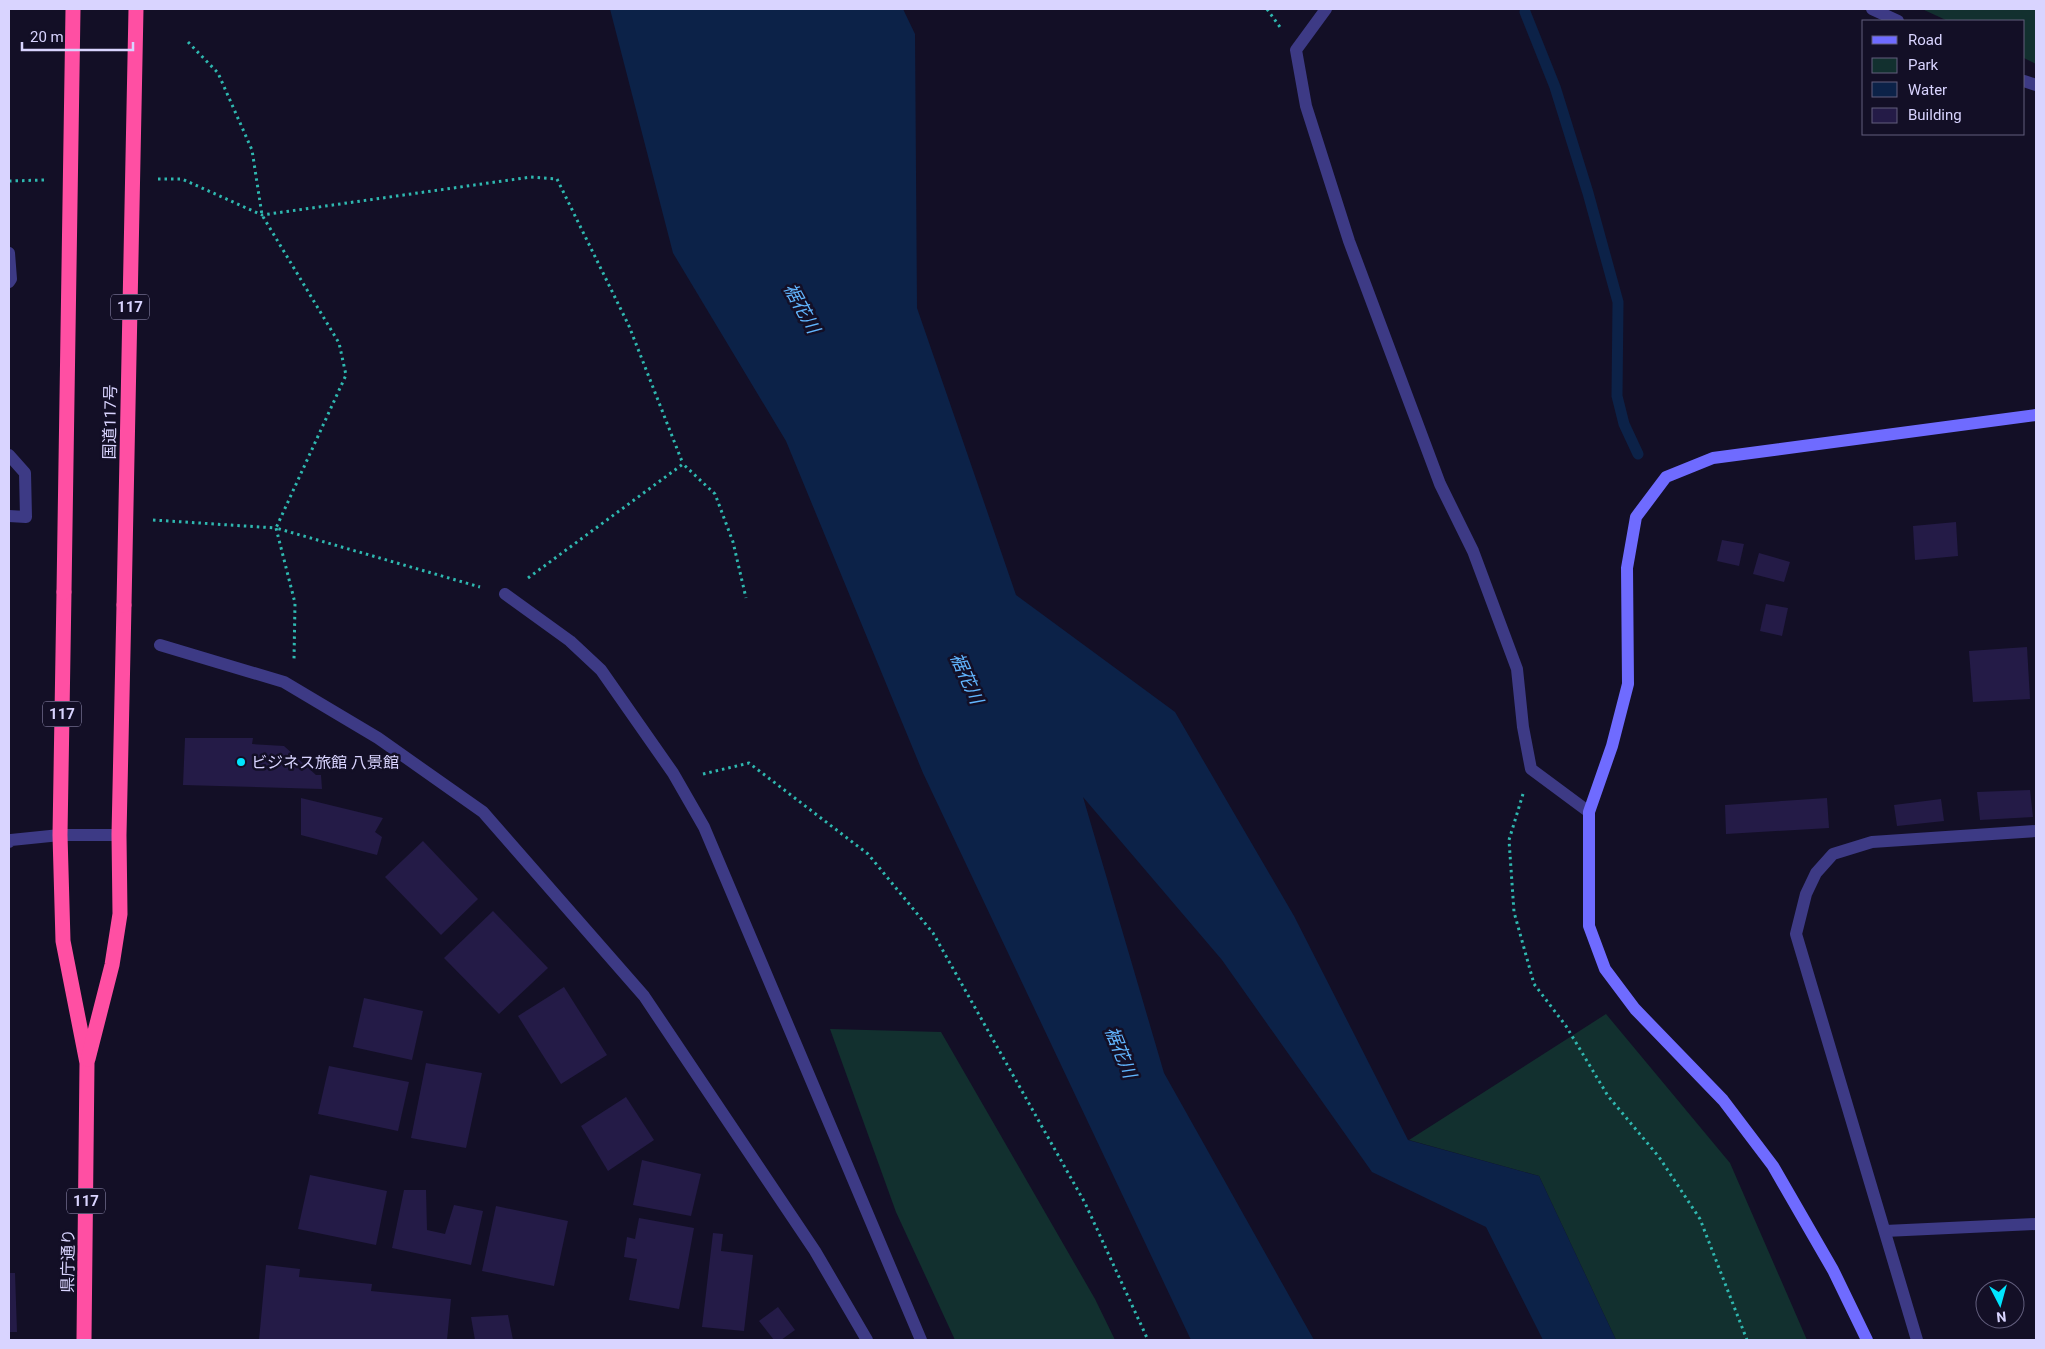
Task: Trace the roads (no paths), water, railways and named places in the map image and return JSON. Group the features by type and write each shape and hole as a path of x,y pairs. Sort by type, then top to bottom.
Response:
{"highway":[{"name":"117","path":"60,836 73,9"},
{"name":"国道117号","path":"119,835 136,9"},
{"name":"県庁通り","path":"87,1063 112,965 120,914 119,835"},
{"name":"県庁通り","path":"60,836 63,942 87,1063 84,1340"}],"street":[{"path":"1326,9 1296,50 1306,106 1349,241 1440,484 1473,552 1517,669 1523,727 1531,769 1589,812"},
{"path":"1872,9 1896,20"},
{"path":"9,253 11,279 9,282"},
{"path":"1867,1340 1833,1270 1773,1166 1723,1100 1635,1010 1605,969 1589,926 1589,812 1612,746 1628,684 1627,568 1636,517 1666,477 1713,458 2036,415"},
{"path":"9,455 25,474 26,517 9,516"},
{"path":"506,594 570,641 601,670 678,780 704,827 920,1340"},
{"path":"160,646 284,682 378,738 484,812 644,996 815,1251 867,1340"},
{"path":"1917,1340 1796,934 1806,894 1816,873 1833,854 1872,842 2036,831"},
{"path":"9,837 119,835"},
{"path":"1885,1231 2036,1224"}],"water":[{"name":"裾花川","path":"610,9 903,9 915,34 917,308 1016,595 1175,712 1294,916 1408,1140 1539,1176 1616,1340 1543,1340 1486,1227 1372,1172 1222,960 1083,797 1164,1073 1314,1340 1191,1340 923,773 786,441 673,253"}],"waterway":[{"path":"1525,12 1555,87 1588,193 1618,302 1617,396 1624,424 1638,454"}],"place":[{"name":"ビジネス旅館 八景館","path":"241,762"}]}
